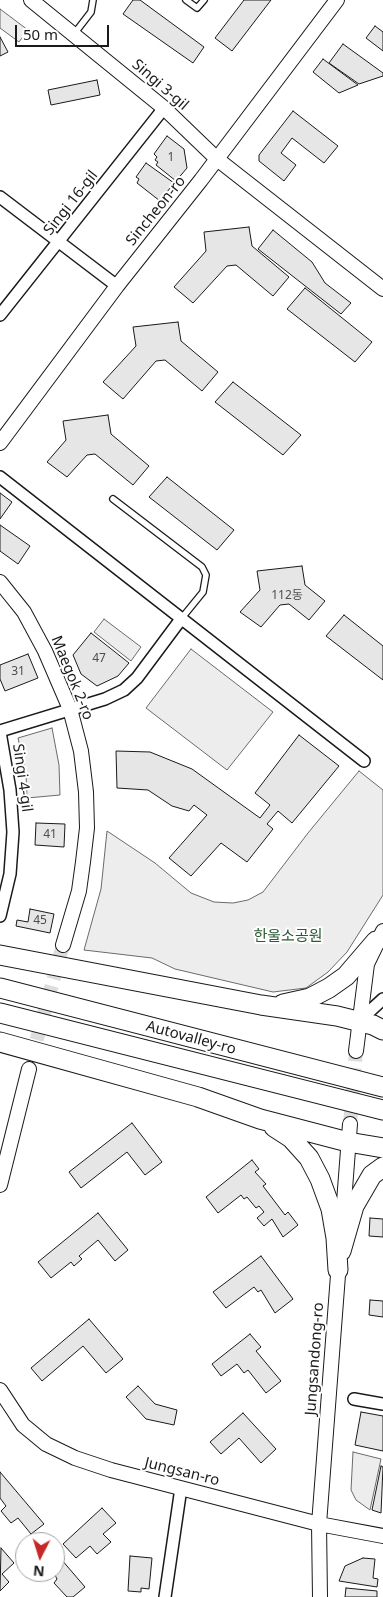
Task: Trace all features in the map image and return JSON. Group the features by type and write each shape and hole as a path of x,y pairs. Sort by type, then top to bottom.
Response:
{"highway":[{"path":"261,1005 279,1004 310,998 329,988 346,976 380,936"},
{"path":"0,955 358,1022 383,1030"},
{"name":"Autovalley-ro","path":"0,988 383,1087"},
{"name":"Autovalley-ro","path":"0,1013 383,1110"},
{"path":"0,1042 198,1097 260,1119 349,1133 383,1148"},
{"path":"260,1119 291,1138 308,1158 320,1179 331,1209 339,1265"},
{"path":"339,1265 354,1206 372,1175 383,1167"}],"street":[{"name":"Sincheon-ro","path":"0,443 117,286 217,159 337,0"},
{"name":"Singi 3-gil","path":"38,2 164,108 217,159 383,289"},
{"name":"Singi 16-gil","path":"0,315 164,108"},
{"path":"0,197 117,286"},
{"path":"0,477 364,761"},
{"name":"Maegok 2-ro","path":"0,582 24,612 45,651 70,709 81,751 86,792 87,828 79,891 63,945"},
{"path":"0,732 105,699 124,690 137,678 182,619"},
{"name":"Singi 4-gil","path":"0,732 10,790 13,832 10,874 0,916"},
{"path":"356,1051 358,1022 367,964 380,936"},
{"path":"358,1022 383,999"},
{"path":"0,1185 29,1069"},
{"name":"Jungsandong-ro","path":"320,1597 318,1577 320,1524 349,1133"},
{"name":"Jungsan-ro","path":"0,1390 23,1424 46,1444 75,1458 111,1470 320,1524 383,1536"},
{"path":"354,1399 383,1404"},
{"path":"165,1597 181,1488"}],"lane":[{"path":"74,34 91,12 93,0"},
{"path":"186,0 197,8 204,0"},
{"path":"113,499 202,567 206,575 203,592 182,619"}],"shaded area":[{"path":"0,9 28,30 19,42 0,28"},
{"path":"104,619 141,647 131,661 94,632"},
{"path":"191,649 273,712 227,770 146,708"},
{"path":"52,728 59,765 60,795 27,798 26,774 18,738"},
{"name":"한울소공원","path":"359,771 383,790 383,895 347,952 328,972 306,988 273,992 175,969 152,958 84,950 101,889 107,831 155,863 191,893 214,902 233,903 248,900 263,892"},
{"path":"353,1452 381,1459 370,1510 356,1500 351,1490"}],"building":[{"path":"133,0 140,0 204,47 193,63 123,14"},
{"path":"244,0 271,0 232,51 215,38"},
{"path":"375,26 383,32 383,51 366,38"},
{"path":"0,37 8,52 0,56"},
{"path":"343,44 383,73 383,76 359,84 329,63"},
{"path":"323,59 358,85 339,93 313,72"},
{"path":"97,80 100,95 51,105 48,90"},
{"path":"293,111 338,146 324,163 292,138 281,153 296,165 284,181 259,161 259,155"},
{"path":"167,136 184,149 187,168 176,181 156,165 158,162 155,160 157,157 154,154"},
{"path":"146,163 174,183 160,201 137,183 139,179 136,177"},
{"path":"249,227 252,246 289,277 273,296 236,265 227,266 193,303 174,287 206,251 204,232"},
{"path":"273,230 312,262 325,283 351,303 341,314 258,249"},
{"path":"305,288 372,342 355,362 287,309"},
{"path":"178,322 181,341 218,372 202,391 165,360 156,361 123,399 103,382 136,346 133,327"},
{"path":"233,382 301,435 283,455 215,402"},
{"path":"108,415 111,434 149,466 133,485 95,454 87,455 67,477 47,462 66,440 63,421"},
{"path":"167,477 234,530 217,550 149,497"},
{"path":"0,493 12,502 0,519"},
{"path":"0,525 30,546 18,564 0,551"},
{"path":"302,566 305,585 325,601 309,620 289,604 280,605 261,627 240,612 260,590 257,571"},
{"path":"344,615 383,646 383,680 326,636"},
{"path":"91,633 129,663 118,676 97,686 81,674 73,655"},
{"path":"28,654 38,678 5,691 0,679 0,665"},
{"path":"299,735 339,766 292,823 278,811 267,824 273,829 247,862 221,843 191,876 169,858 207,815 194,805 189,811 172,806 148,790 117,788 116,751 150,752 192,769 260,818 270,805 255,793"},
{"path":"36,823 65,824 64,847 35,845"},
{"path":"30,909 54,914 50,933 16,926 17,920 28,922"},
{"path":"132,1123 162,1162 145,1175 127,1152 81,1188 69,1172"},
{"path":"252,1160 259,1169 255,1172 266,1184 263,1186 285,1215 288,1212 298,1225 283,1237 272,1219 264,1226 257,1218 264,1212 259,1206 256,1208 247,1197 244,1199 241,1195 218,1213 206,1197"},
{"path":"98,1213 128,1250 115,1261 98,1240 79,1256 82,1259 74,1266 71,1262 51,1278 38,1262"},
{"path":"370,1218 383,1219 383,1237 369,1236"},
{"path":"261,1256 293,1299 275,1313 261,1290 258,1292 254,1287 226,1308 213,1292"},
{"path":"370,1300 383,1301 383,1317 369,1315"},
{"path":"89,1319 123,1359 106,1373 83,1346 42,1381 31,1368"},
{"path":"250,1334 261,1347 256,1351 281,1381 266,1393 248,1370 244,1373 237,1364 221,1376 212,1364"},
{"path":"138,1386 155,1404 177,1410 174,1425 146,1419 126,1397"},
{"path":"361,1412 383,1416 383,1451 355,1445"},
{"path":"243,1413 276,1449 261,1463 239,1438 221,1454 210,1442"},
{"path":"381,1466 383,1467 381,1513 372,1510"},
{"path":"0,1472 44,1524 34,1532 29,1532 18,1518 11,1523 1,1511 6,1506 0,1498"},
{"path":"102,1508 116,1523 103,1534 111,1542 97,1554 90,1546 76,1558 65,1546 65,1542"},
{"path":"1,1548 14,1563 2,1574 9,1582 0,1591"},
{"path":"130,1556 152,1558 149,1589 141,1588 141,1592 128,1591"},
{"path":"363,1558 375,1559 373,1578 378,1579 377,1587 339,1581 345,1566"},
{"path":"65,1564 85,1587 73,1597 67,1597 54,1583 65,1582"},
{"path":"346,1588 377,1591 377,1597 345,1597"}],"tunnel":[{"path":"31,1060 63,945"},
{"path":"350,1124 356,1051"}]}
